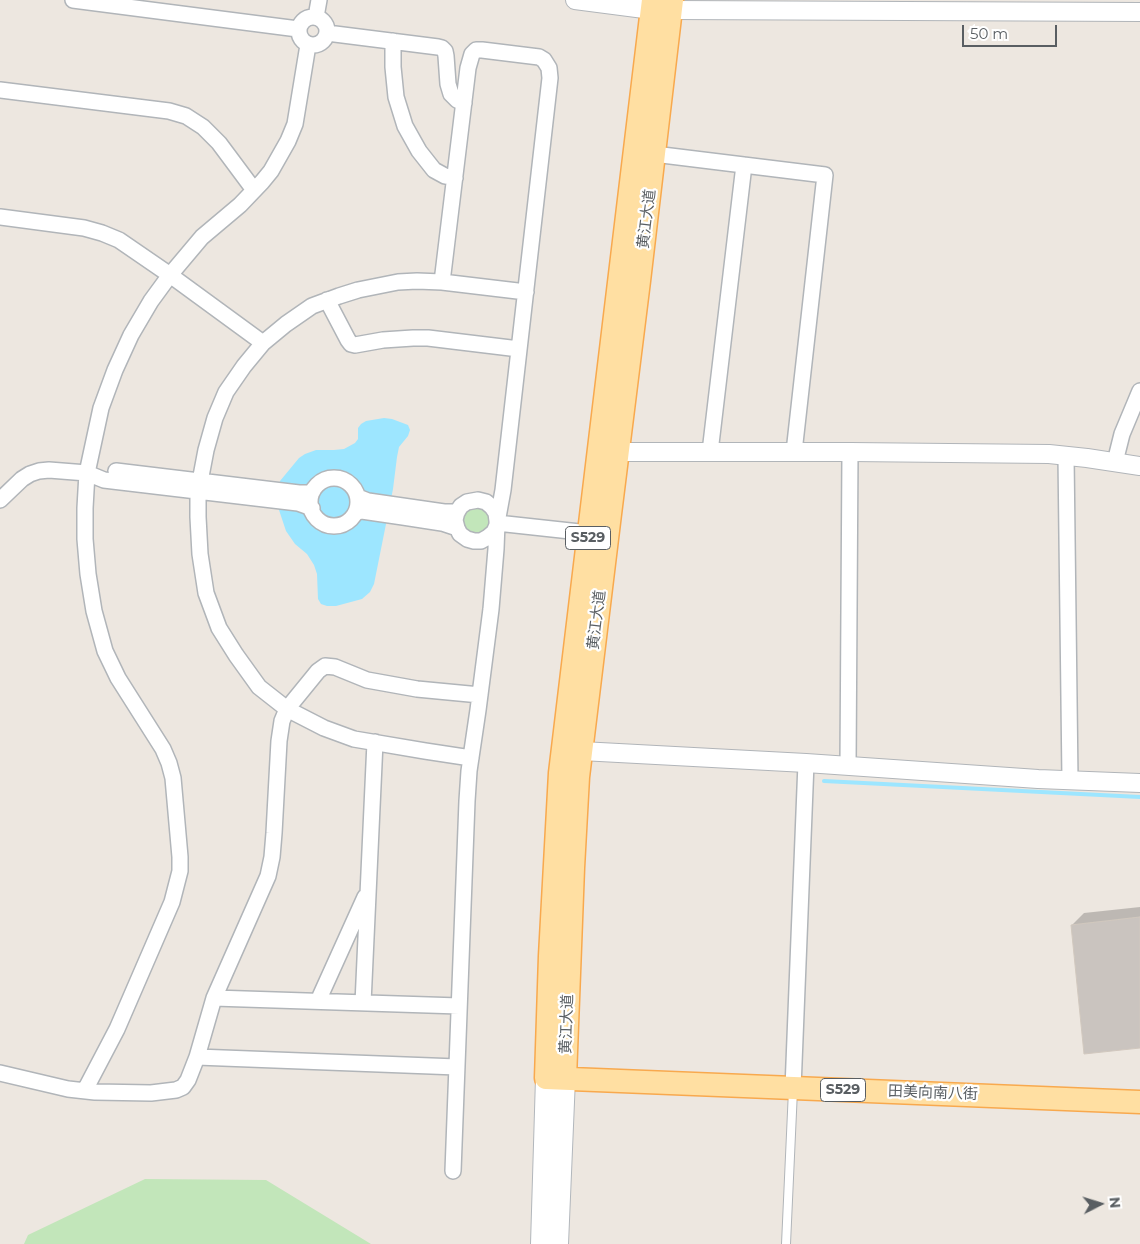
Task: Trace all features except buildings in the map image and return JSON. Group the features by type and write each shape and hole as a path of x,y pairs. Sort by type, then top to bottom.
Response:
{"main road":[{"name":"黄江大道","path":"558,1244 553,897 560,773 598,534 618,452 654,154 662,5"},
{"name":"黄江大道","path":"540,1244 573,868 578,777 620,279 662,5"},
{"name":"田美向南八街","path":"556,1072 793,1081 1140,1087"},
{"name":"田美向南八街","path":"793,1081 1140,1102"}],"street":[{"path":"73,0 298,29"},
{"path":"316,17 319,0"},
{"path":"575,0 662,5 1140,12"},
{"path":"312,16 316,17 325,23 327,32 324,40 313,46 300,39 298,29 304,19 312,16"},
{"path":"327,32 442,48 446,56 448,84 451,94 457,100 464,103"},
{"path":"393,41 396,97 405,126 419,151 434,170 445,176 455,178"},
{"path":"85,1090 117,1029 172,902 180,871 169,763 163,749 118,678 105,651 94,611 85,539 87,473 101,408 115,370 131,335 151,301 202,237 240,205 262,182 288,141 295,124 308,45"},
{"path":"442,282 464,103 472,54 476,50 482,50 539,57 544,60 549,68 550,78 503,490 497,523 494,532 488,537 478,541 472,541 463,537 457,528 455,520 461,506 467,502 482,500 494,510 497,523 493,589 467,801 453,1171"},
{"path":"0,90 169,111 186,116 203,127 219,143 254,190"},
{"path":"654,154 825,174 794,452"},
{"path":"710,452 744,165"},
{"path":"0,217 84,228 119,240 263,343"},
{"path":"471,758 354,738 324,728 287,709 259,687 219,628 206,593 200,554 199,486 215,418 226,392 263,343 312,306 358,290 398,282 442,282 526,292"},
{"path":"327,300 348,340 355,346 399,338 421,338 519,349"},
{"path":"1115,462 1122,434 1140,391"},
{"path":"618,452 1050,454 1140,466"},
{"path":"848,766 850,452"},
{"path":"1066,456 1070,780"},
{"path":"0,500 30,474 49,470 87,473 104,480 199,486 276,495 313,491"},
{"path":"329,478 337,478 350,484 355,490 357,505 348,521 334,526 320,520 315,515 311,500 316,486 329,478"},
{"path":"276,495 312,508"},
{"path":"357,505 368,501 457,528"},
{"path":"404,511 458,511"},
{"path":"497,523 598,534"},
{"path":"0,1073 95,1092 151,1093 176,1090 183,1087 188,1080 197,1057 214,998 268,876 272,858 280,730 287,709 318,671 325,666 335,667 367,680 417,689 480,694"},
{"path":"363,1003 375,742"},
{"path":"581,751 1140,783"},
{"path":"793,1081 806,763"},
{"path":"318,1001 368,889"},
{"path":"214,998 459,1006"},
{"path":"197,1057 457,1067"}],"lane":[{"path":"786,1244 793,1081"}],"green space":[{"path":"478,505 490,514 490,525 483,534 472,535 461,525 464,511"},
{"path":"145,1179 266,1180 371,1244 24,1244 28,1235"}],"water":[{"path":"384,418 408,425 410,430 408,436 399,447 393,489 374,584 370,592 362,599 336,606 327,606 321,604 318,599 317,574 314,565 307,554 295,544 286,531 278,507 280,481 299,458 305,454 316,450 344,449 355,443 358,439 358,428 361,424 366,421"}],"waterway":[{"path":"824,781 1140,797"}]}
